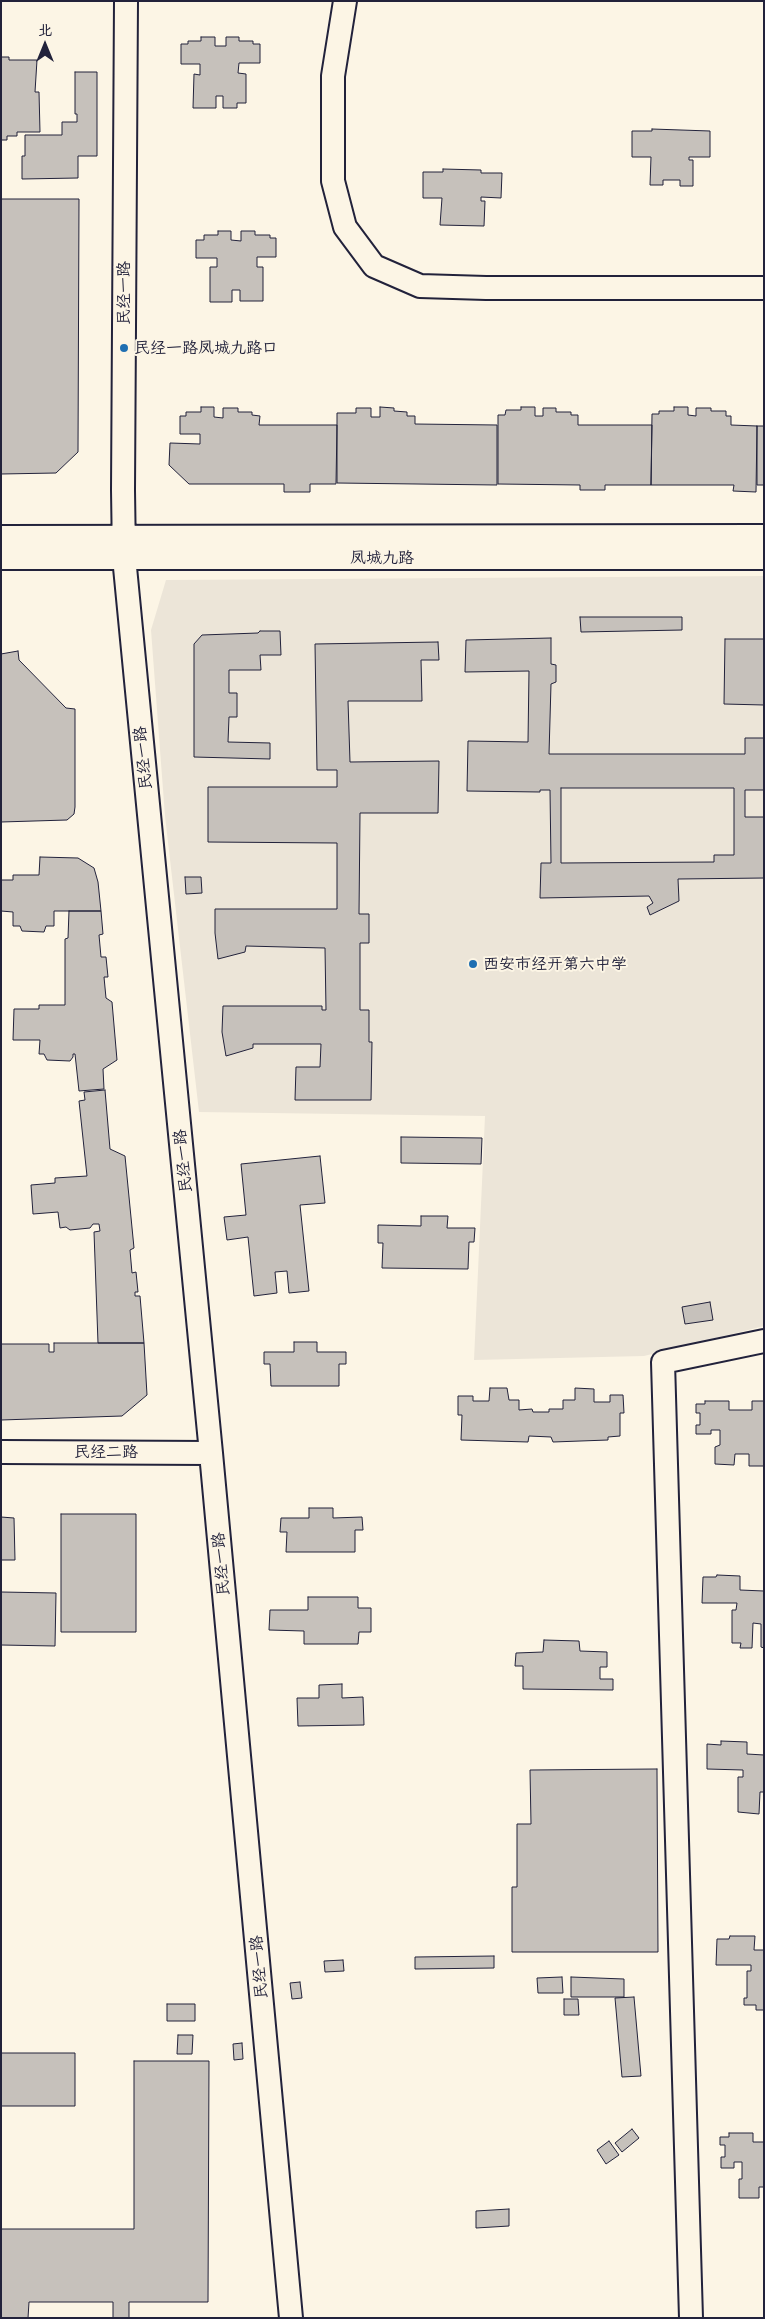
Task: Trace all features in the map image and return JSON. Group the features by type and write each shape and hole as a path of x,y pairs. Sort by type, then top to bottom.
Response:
{"street":[{"name":"民经一路","path":"126,1 124,547 211,1453 291,2318"},
{"path":"345,1 333,76 333,181 345,227 374,266 420,286 486,288 764,288"},
{"name":"凤城九路","path":"1,558 124,547 764,536"},
{"name":"凤城九路","path":"1,537 124,547 764,558"},
{"path":"692,2318 663,1362 764,1341"},
{"name":"民经二路","path":"1,1452 211,1453"}],"shaded area":[{"name":"西安市经开第六中学","path":"764,576 764,1326 644,1356 474,1360 485,1116 199,1112 165,816 151,630 166,580"}],"building":[{"path":"201,37 215,37 215,46 226,46 226,37 239,37 239,41 253,41 253,44 260,44 260,63 239,63 238,73 246,74 246,103 237,103 237,108 223,108 223,96 216,96 216,108 193,108 194,74 200,75 200,64 181,64 181,44 188,44 188,41 201,41"},
{"path":"1,57 9,57 9,60 37,60 35,92 39,92 40,132 17,132 17,136 7,136 7,140 1,140"},
{"path":"75,72 97,72 97,156 78,156 78,178 22,179 22,156 25,156 25,135 62,135 62,122 77,122 77,114 75,114"},
{"path":"652,129 710,131 710,157 689,157 689,160 693,160 693,186 680,186 680,180 663,180 663,185 650,185 651,157 632,157 632,131 652,131"},
{"path":"443,169 481,170 481,173 502,173 501,198 481,197 481,201 485,201 484,226 440,225 442,198 423,198 423,172 443,172"},
{"path":"1,199 79,199 78,452 56,473 1,474"},
{"path":"218,231 231,231 231,240 241,241 241,231 255,231 255,235 270,235 270,238 276,238 276,257 257,257 257,267 263,267 263,301 240,301 240,290 232,290 232,302 210,302 210,267 217,267 217,258 196,258 196,240 204,240 204,235 218,235"},
{"path":"201,407 214,407 214,417 223,418 223,408 238,408 238,412 252,412 252,415 260,416 259,425 337,425 336,484 310,484 310,492 284,492 284,484 189,484 169,465 170,443 200,444 200,434 180,434 180,416 186,416 186,412 201,412"},
{"path":"380,407 394,408 394,411 407,412 407,416 415,416 415,424 497,425 497,485 337,483 337,413 356,413 356,408 371,408 371,417 380,417"},
{"path":"521,407 535,407 535,416 543,416 543,408 556,408 556,412 571,412 571,415 578,415 578,425 652,425 651,485 605,485 605,490 580,490 580,485 498,484 498,415 505,415 506,410 521,410"},
{"path":"674,407 688,407 688,415 696,416 696,408 726,411 726,416 731,416 731,425 757,426 756,492 733,491 734,485 651,485 652,414 659,414 659,411 674,411"},
{"path":"757,426 764,426 764,485 757,485"},
{"path":"580,617 682,617 682,630 581,632"},
{"path":"260,631 280,631 281,655 260,655 261,670 229,670 229,693 237,693 237,717 229,717 228,742 270,743 270,759 194,757 194,644 202,635 258,633"},
{"path":"551,638 551,664 556,665 556,682 551,684 549,754 745,754 745,738 764,738 764,790 745,790 745,817 764,817 764,878 678,879 679,901 650,915 647,907 653,903 649,896 540,898 541,863 551,863 550,790 540,790 540,792 467,791 468,741 528,742 529,671 465,672 466,640","holes":["561,788 734,788 734,855 714,855 714,862 561,863"]},
{"path":"725,639 764,639 764,705 724,704"},
{"path":"438,642 439,660 421,660 422,701 348,701 350,762 439,761 438,813 360,813 359,914 369,914 369,943 360,943 360,1010 369,1010 369,1042 372,1042 371,1100 295,1100 296,1067 320,1067 321,1044 253,1044 253,1048 226,1056 222,1032 223,1006 322,1006 322,1010 326,1010 325,948 246,946 245,952 218,959 215,909 337,909 337,843 208,842 208,787 337,787 337,770 317,770 315,644"},
{"path":"18,651 19,660 66,708 75,709 75,807 74,814 67,820 1,822 1,654"},
{"path":"40,857 78,858 94,868 98,882 101,911 54,911 54,926 46,926 44,932 22,931 20,926 13,926 13,912 1,911 1,880 13,880 13,875 39,875"},
{"path":"185,877 201,877 202,893 186,894"},
{"path":"69,911 101,911 103,934 99,935 101,957 106,957 108,977 104,977 106,998 112,1002 117,1060 103,1069 104,1089 79,1091 75,1054 73,1054 70,1061 47,1060 44,1054 39,1054 40,1040 13,1040 14,1009 39,1009 39,1005 65,1005 65,939 68,938"},
{"path":"105,1090 110,1149 125,1156 134,1248 130,1250 132,1273 136,1272 138,1292 135,1292 135,1296 140,1296 144,1343 98,1343 94,1232 100,1231 99,1224 93,1224 90,1228 70,1230 66,1227 60,1228 58,1212 33,1214 31,1185 55,1183 55,1178 87,1176 79,1101 85,1100 84,1092"},
{"path":"401,1137 482,1138 481,1164 401,1163"},
{"path":"320,1156 325,1203 300,1205 309,1291 289,1293 287,1271 275,1272 277,1293 254,1296 248,1237 227,1240 224,1217 246,1215 241,1164"},
{"path":"421,1216 448,1216 447,1228 475,1228 474,1242 469,1242 468,1269 382,1268 383,1243 378,1243 378,1225 421,1226"},
{"path":"710,1302 713,1320 685,1324 682,1307"},
{"path":"294,1342 317,1342 317,1352 346,1352 346,1364 339,1364 339,1386 271,1386 270,1364 264,1364 264,1352 294,1352"},
{"path":"54,1343 144,1343 147,1395 122,1416 1,1420 1,1344 49,1344 49,1352 54,1352"},
{"path":"490,1388 507,1388 509,1400 519,1400 519,1410 532,1409 533,1412 549,1412 549,1409 563,1409 563,1400 575,1400 575,1388 594,1389 594,1402 610,1402 610,1395 623,1395 624,1413 620,1413 620,1436 608,1437 608,1440 553,1442 551,1437 529,1436 528,1442 461,1440 462,1415 458,1415 458,1396 473,1396 473,1401 489,1401"},
{"path":"705,1401 729,1401 729,1410 752,1410 752,1401 764,1401 764,1466 749,1466 749,1454 735,1454 734,1465 715,1464 715,1447 720,1445 720,1430 711,1430 711,1434 696,1434 696,1425 700,1425 700,1413 696,1413 696,1404 705,1404"},
{"path":"309,1508 333,1508 333,1518 362,1517 363,1530 355,1530 355,1552 286,1552 287,1532 280,1532 281,1518 309,1518"},
{"path":"61,1514 136,1514 136,1632 61,1632"},
{"path":"1,1517 14,1518 15,1560 1,1560"},
{"path":"717,1575 740,1576 740,1590 764,1591 764,1648 761,1647 761,1624 753,1623 752,1648 740,1648 741,1643 732,1643 732,1610 736,1610 737,1603 702,1603 703,1577 716,1577"},
{"path":"1,1592 56,1593 55,1646 1,1645"},
{"path":"308,1597 358,1597 358,1608 371,1608 371,1632 359,1632 358,1644 304,1644 304,1631 269,1630 270,1610 308,1610"},
{"path":"544,1640 579,1641 580,1651 607,1652 607,1667 600,1667 600,1679 613,1679 613,1690 523,1689 523,1666 515,1666 516,1653 543,1652"},
{"path":"342,1684 342,1698 363,1697 364,1725 298,1726 297,1698 319,1698 319,1685"},
{"path":"721,1741 747,1742 747,1754 764,1755 764,1792 760,1792 759,1814 738,1812 738,1777 743,1777 743,1770 707,1769 707,1744 721,1745"},
{"path":"657,1769 658,1952 512,1952 512,1887 517,1887 517,1824 531,1824 530,1770"},
{"path":"730,1936 755,1936 754,1950 764,1950 764,2010 756,2010 756,2005 744,2005 744,1998 747,1998 747,1971 751,1971 751,1965 716,1965 717,1939 729,1939"},
{"path":"494,1956 494,1968 415,1969 415,1957"},
{"path":"343,1960 344,1971 325,1972 324,1961"},
{"path":"562,1977 563,1993 538,1993 537,1978"},
{"path":"571,1977 624,1979 624,1997 571,1997"},
{"path":"300,1982 302,1998 292,1999 290,1983"},
{"path":"634,1997 641,2076 622,2077 615,1998"},
{"path":"564,1999 578,1999 579,2015 564,2015"},
{"path":"167,2004 195,2004 195,2021 167,2021"},
{"path":"178,2035 193,2035 192,2054 177,2054"},
{"path":"242,2043 243,2059 234,2060 233,2044"},
{"path":"1,2053 75,2053 75,2106 1,2106"},
{"path":"134,2061 209,2061 208,2302 129,2302 129,2318 113,2318 113,2302 29,2302 28,2318 1,2318 1,2229 134,2229"},
{"path":"632,2129 639,2138 622,2152 615,2143"},
{"path":"729,2133 753,2133 753,2142 764,2142 764,2187 759,2187 759,2198 739,2198 739,2179 742,2179 742,2162 734,2162 734,2168 721,2168 721,2157 725,2157 725,2145 720,2145 720,2137 729,2137"},
{"path":"609,2141 619,2155 606,2164 597,2150"},
{"path":"509,2209 509,2226 476,2228 476,2211"}],"place":[{"name":"民经一路凤城九路口","path":"124,348"},
{"name":"西安市经开第六中学","path":"473,964"}]}
